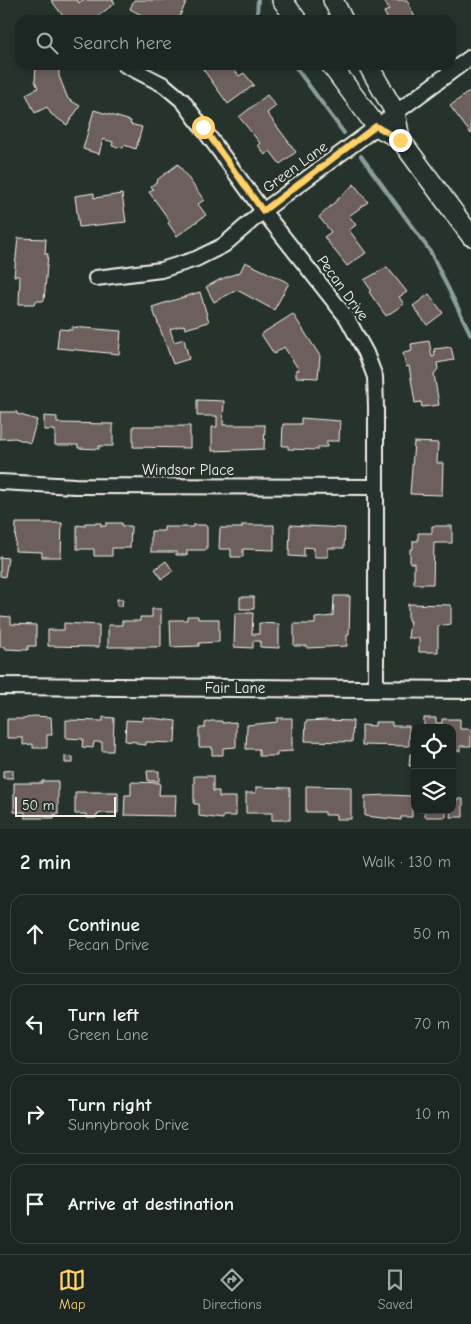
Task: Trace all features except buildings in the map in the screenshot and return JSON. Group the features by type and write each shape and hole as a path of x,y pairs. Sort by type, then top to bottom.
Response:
{"main road":[{"path":"282,0 293,15"},
{"path":"333,0 340,15"},
{"path":"335,70 376,126 400,140 471,236"},
{"path":"371,70 395,112 400,140"}],"street":[{"name":"Green Lane","path":"456,68 471,57"},
{"name":"Pecan Drive","path":"134,70 164,86 183,101 263,211 347,318 366,352 375,377 376,689"},
{"name":"Green Lane","path":"96,278 162,270 196,259 224,246 263,211 453,70"},
{"name":"Windsor Place","path":"0,482 75,486 375,487"},
{"name":"Fair Lane","path":"0,686 471,690"}],"waterway":[{"path":"257,15 258,0"},
{"path":"298,70 344,133"},
{"path":"361,156 430,251 471,335"}],"route":[{"path":"203,127 263,211 376,126 400,140"}]}
